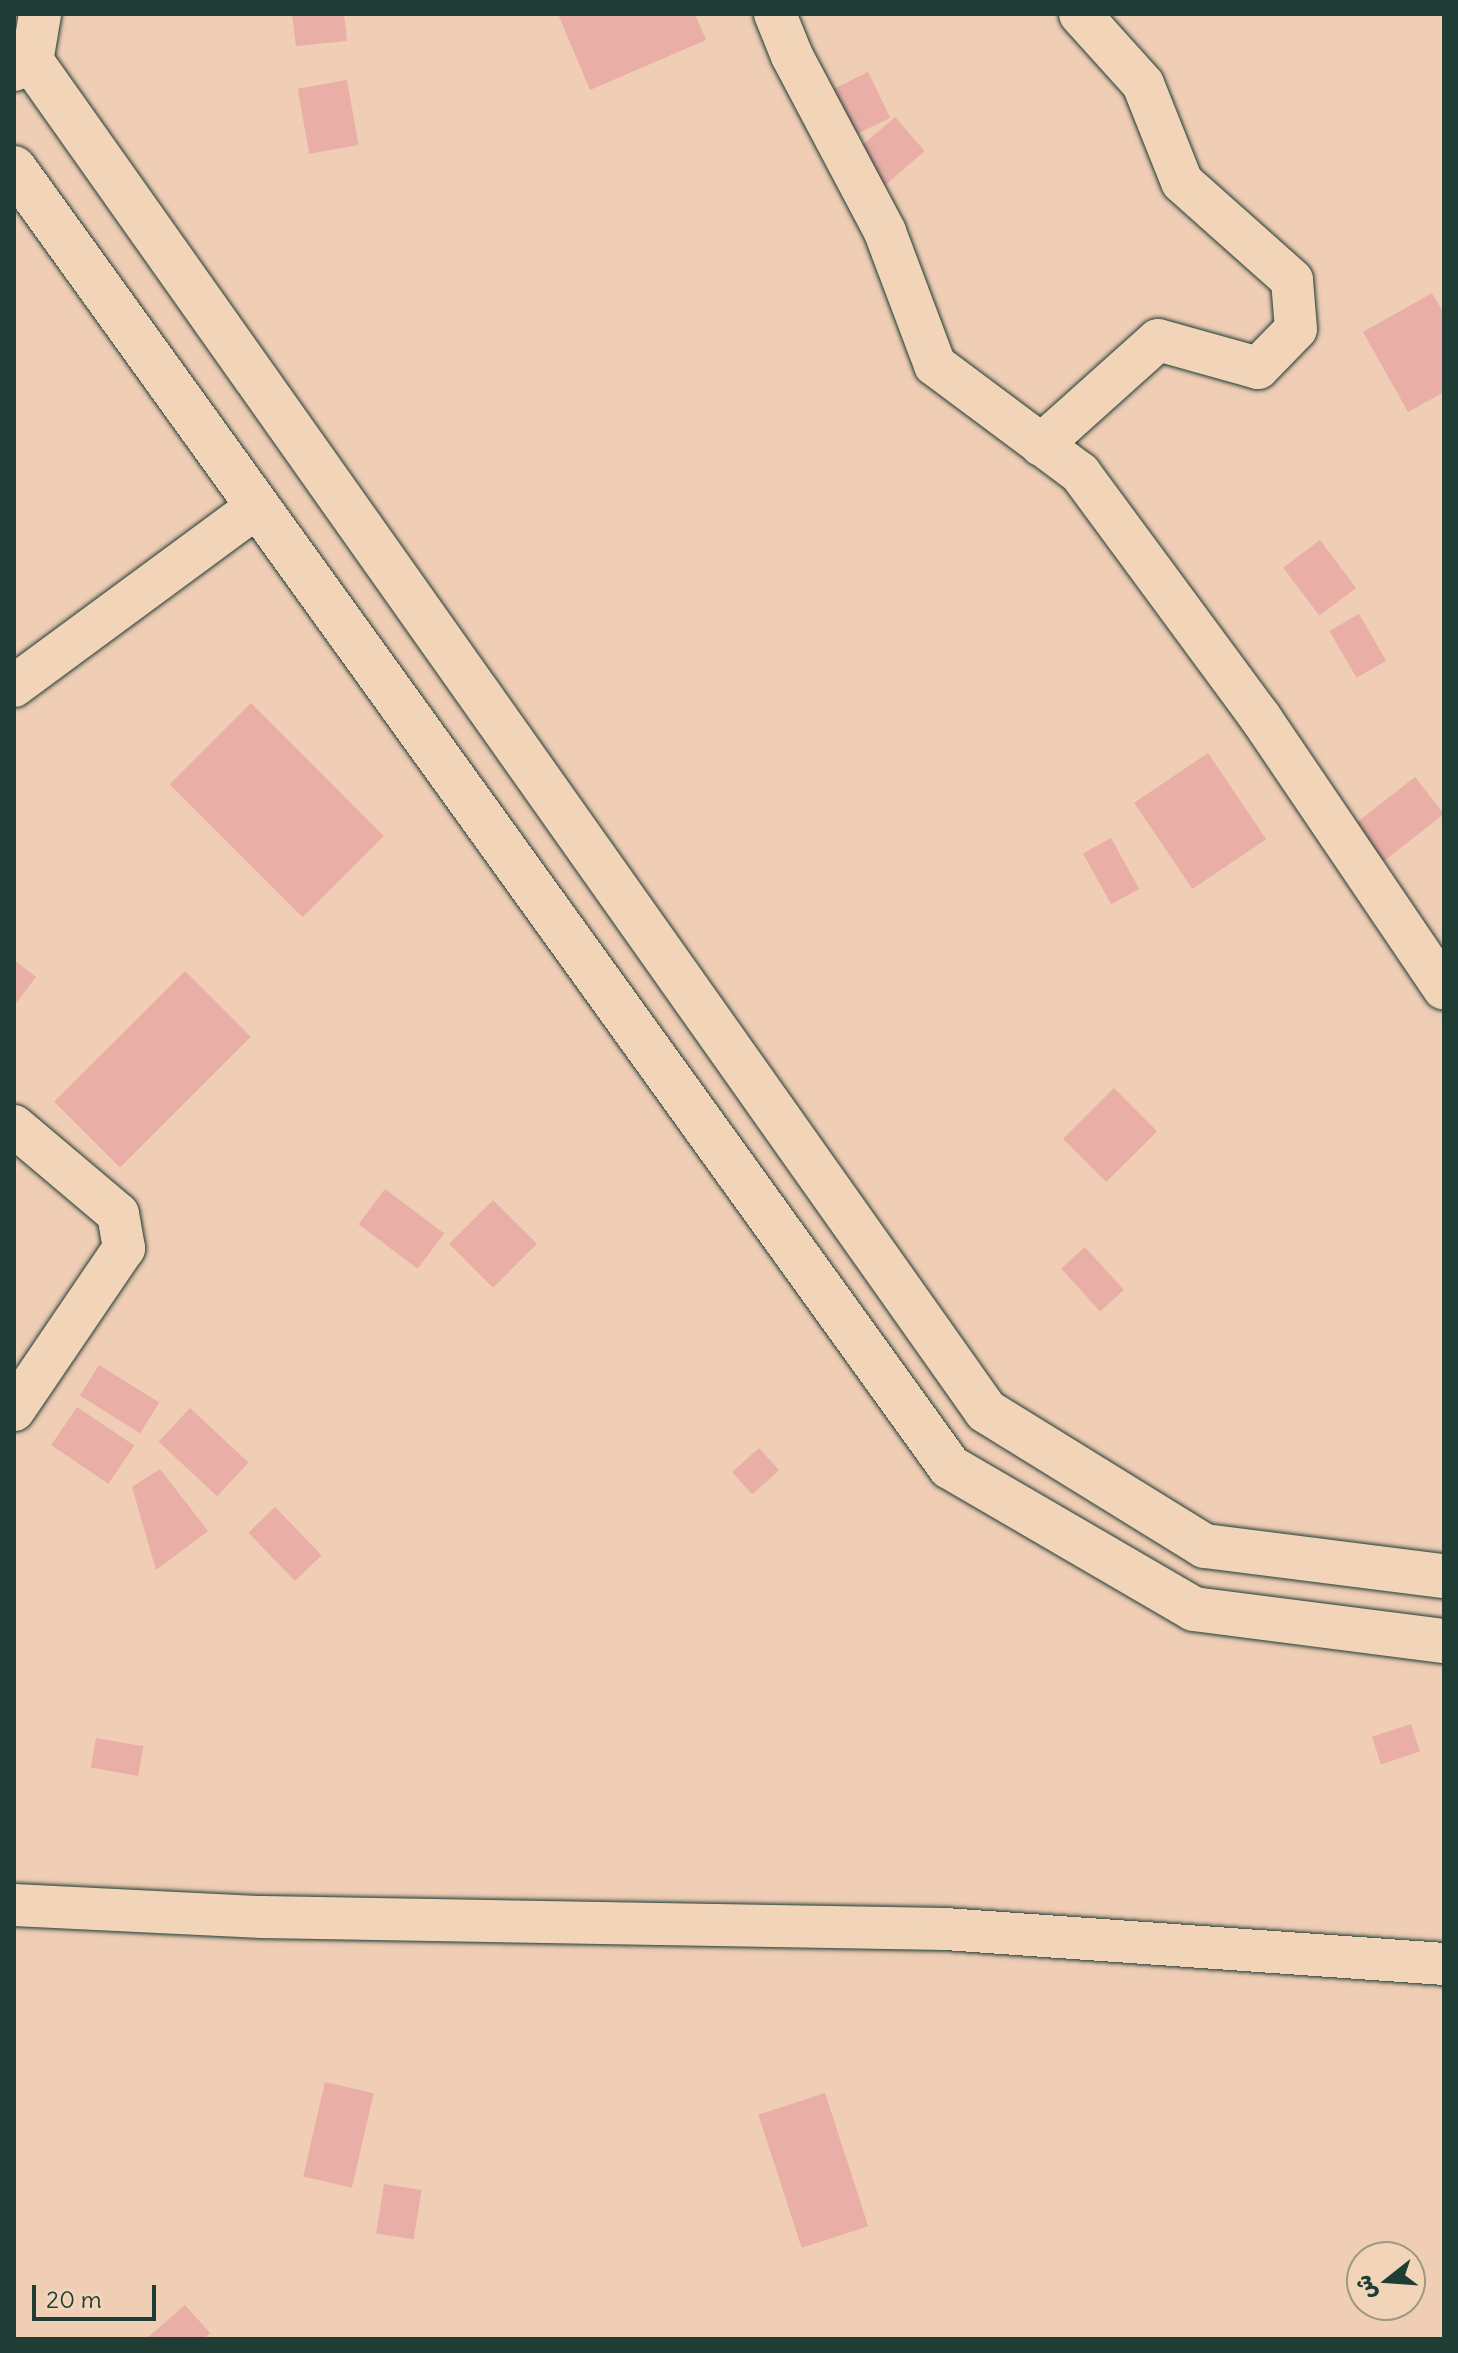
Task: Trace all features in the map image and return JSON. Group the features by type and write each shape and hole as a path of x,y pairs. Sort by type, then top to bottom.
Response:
{"street":[{"path":"40,14 23,66 986,1411 1205,1546 1444,1576"},
{"path":"775,14 792,56 885,232 935,365 1080,473 1251,704 1444,989"},
{"path":"1041,445 1158,340 1258,368 1296,329 1292,280 1182,182 1143,84 1080,14"},
{"path":"14,168 950,1467 1194,1609 1444,1641"},
{"path":"14,686 258,506"},
{"path":"14,1126 118,1214 124,1248 14,1410"},
{"path":"14,1905 262,1917 945,1929 1444,1964"}],"building":[{"path":"292,14 344,14 347,41 296,46"},
{"path":"558,14 695,14 706,40 590,90"},
{"path":"868,72 890,118 832,146 810,100"},
{"path":"347,80 358,145 309,154 298,89"},
{"path":"895,117 925,151 883,187 853,153"},
{"path":"1432,293 1444,314 1444,392 1408,412 1363,332"},
{"path":"1320,540 1356,588 1319,616 1283,568"},
{"path":"1359,614 1386,661 1357,678 1330,631"},
{"path":"251,703 384,836 303,917 170,784"},
{"path":"1208,753 1266,839 1192,889 1134,803"},
{"path":"1415,777 1444,814 1380,864 1351,827"},
{"path":"1111,838 1139,889 1111,904 1083,854"},
{"path":"14,960 36,977 14,1006"},
{"path":"185,971 251,1037 120,1168 54,1102"},
{"path":"1114,1088 1157,1131 1106,1182 1063,1139"},
{"path":"385,1189 444,1234 418,1269 359,1224"},
{"path":"493,1200 537,1244 493,1288 449,1244"},
{"path":"1085,1247 1124,1290 1100,1312 1061,1268"},
{"path":"99,1365 159,1403 140,1433 80,1396"},
{"path":"77,1407 134,1446 108,1484 51,1445"},
{"path":"190,1408 249,1463 217,1496 159,1442"},
{"path":"759,1448 779,1470 752,1494 732,1472"},
{"path":"160,1469 208,1531 156,1570 132,1487"},
{"path":"275,1507 322,1555 295,1581 248,1533"},
{"path":"1411,1724 1420,1752 1381,1764 1372,1737"},
{"path":"96,1738 143,1746 138,1776 91,1768"},
{"path":"325,2082 374,2093 352,2188 303,2177"},
{"path":"825,2093 868,2226 802,2248 758,2115"},
{"path":"384,2184 422,2190 414,2239 376,2233"},
{"path":"185,2305 210,2333 204,2339 146,2339"}]}
